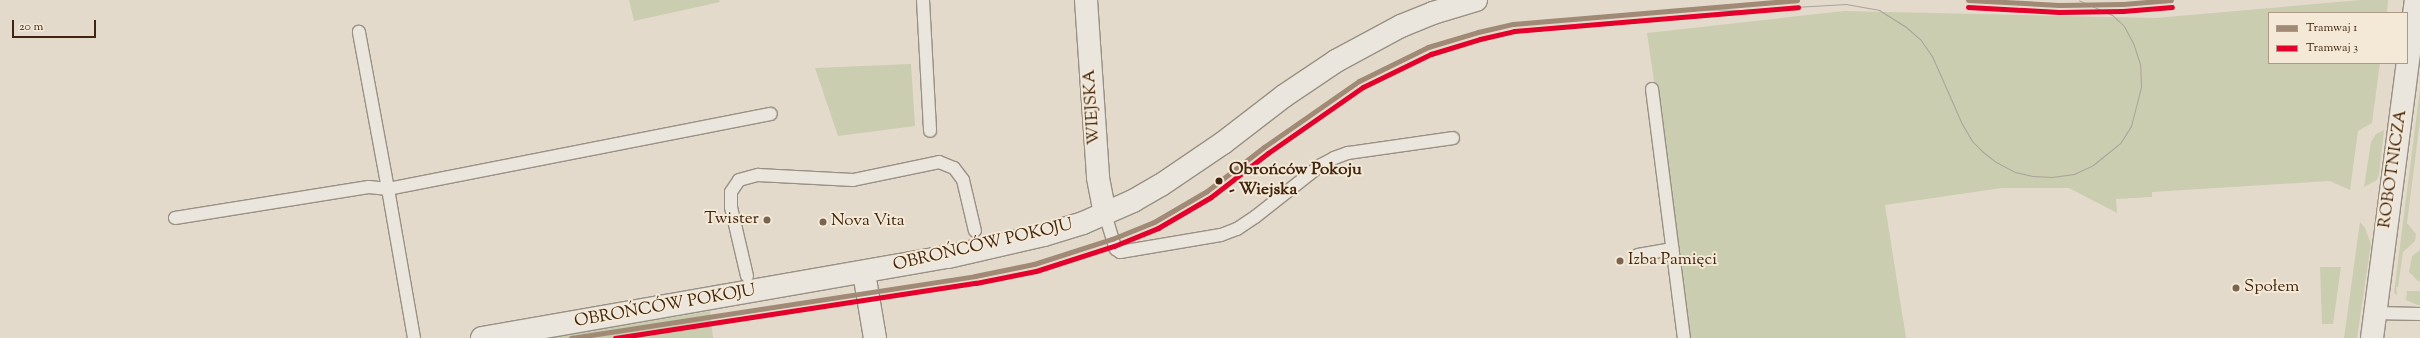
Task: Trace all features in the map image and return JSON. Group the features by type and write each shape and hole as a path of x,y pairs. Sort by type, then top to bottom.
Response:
{"street":[{"name":"WIEJSKA","path":"1086,0 1098,178 1105,214"},
{"name":"OBROŃCÓW POKOJU","path":"482,338 864,273 948,257 1044,235 1105,214 1161,186 1223,143 1284,96 1336,61 1401,26 1433,12 1476,0"},
{"name":"ROBOTNICZA","path":"2408,61 2416,0"},
{"name":"ROBOTNICZA","path":"2372,338 2408,64"},
{"path":"864,273 875,338"}],"lane":[{"path":"923,0 930,131"},
{"path":"359,32 414,338"},
{"path":"1652,89 1684,338"},
{"path":"175,218 369,187 388,189 771,114"},
{"path":"1105,214 1116,249 1120,252 1221,235 1237,229 1255,217 1321,165 1334,158 1348,153 1453,138"},
{"path":"747,276 731,207 731,192 739,180 758,175 853,180 939,162 954,168 963,180 975,231"},
{"path":"1638,255 1672,249"},
{"path":"2375,313 2420,314"}],"green space":[{"path":"629,0 719,0 720,2 634,21"},
{"path":"2361,0 2388,0 2387,12 2268,12 2268,64 2380,64 2372,123 2358,131 2350,190 2330,181 2152,192 2152,197 2116,199 2117,213 2069,188 2002,188 1885,205 1906,338 1691,338 1647,33 1844,11 2155,18"},
{"path":"911,64 915,126 838,136 815,68"},
{"path":"2420,89 2420,121 2407,223 2416,234 2415,241 2403,252 2398,287 2396,287 2397,295 2394,293"},
{"path":"2384,130 2379,175 2377,180 2364,187 2371,142 2376,134"},
{"path":"2360,222 2365,228 2371,244 2357,338 2344,338"},
{"path":"2420,250 2420,281 2418,281 2409,272 2412,256"},
{"path":"2320,267 2341,267 2333,324 2322,324"},
{"path":"2407,291 2420,291 2420,306 2406,300"},
{"path":"710,311 713,338 550,338"}],"tram line":[{"name":"1","path":"571,338 975,276 1034,264 1112,239 1154,222 1207,191 1264,147 1359,81 1428,47 1478,32 1513,24 1797,0"},
{"name":"1","path":"1968,0 2059,5 2123,4 2171,0"},
{"path":"1691,9 1743,10 1846,4 1879,10 1906,27 1920,39 1932,56 1962,124 1973,142 1983,152 1996,162 2015,172 2033,176 2052,177 2074,174 2093,165 2121,142 2131,126 2141,87 2140,64 2133,43 2124,26 2112,15 2079,0"},
{"name":"3","path":"615,338 976,283 1036,271 1114,246 1158,228 1211,197 1268,153 1363,87 1431,54 1480,39 1514,31 1798,7"},
{"name":"3","path":"1968,7 2059,12 2123,11 2172,7"}],"place":[{"name":"Obrońców Pokoju - Wiejska","path":"1219,181"},
{"name":"Twister","path":"767,220"},
{"name":"Nova Vita","path":"823,222"},
{"name":"Izba Pamięci","path":"1620,261"},
{"name":"Społem","path":"2236,288"}]}
